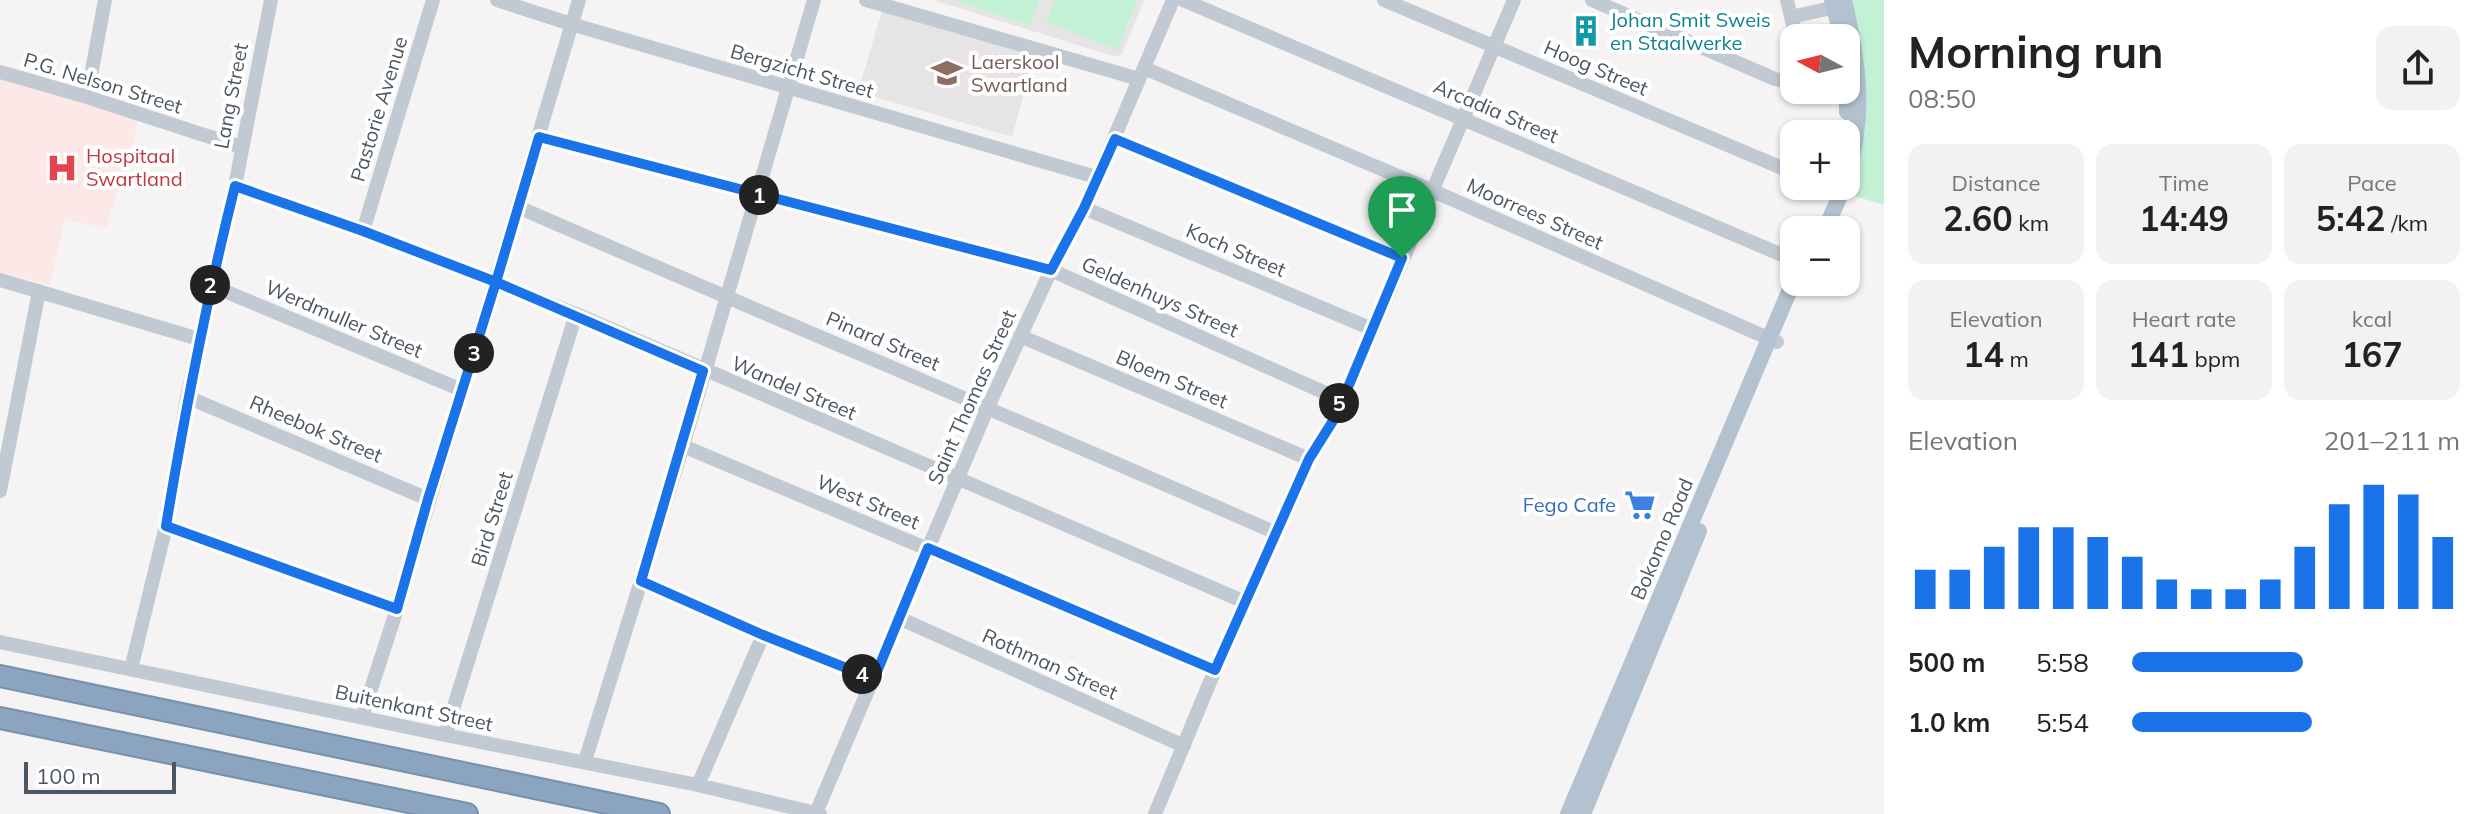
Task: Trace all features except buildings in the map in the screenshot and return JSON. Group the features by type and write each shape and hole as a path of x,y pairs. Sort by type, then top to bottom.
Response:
{"highway":[{"path":"0,676 659,814"},
{"path":"0,718 467,814"}],"main road":[{"path":"1839,3 1841,24"},
{"path":"1839,3 1854,40 1860,87 1857,120"},
{"name":"Bokomo Road","path":"1583,814 1788,296"},
{"name":"Bokomo Road","path":"1568,814 1773,341 1796,296"}],"street":[{"path":"87,97 105,0"},
{"name":"Lang Street","path":"131,669 166,526 187,397 210,285 235,186 271,0"},
{"name":"Pastorie Avenue","path":"363,231 433,0"},
{"name":"Bergzicht Street","path":"497,0 1096,177"},
{"path":"362,717 579,0"},
{"path":"585,761 683,446 814,0"},
{"name":"Moorrees Street","path":"866,0 1141,73 1433,191 1773,341"},
{"name":"Saint Thomas Street","path":"818,814 988,407 1051,270 1084,208 1173,0"},
{"name":"Arcadia Street","path":"1183,0 1780,254"},
{"name":"Hoog Street","path":"1384,0 1780,167"},
{"path":"1155,814 1309,459 1336,416 1514,0"},
{"path":"1592,0 1780,79"},
{"path":"1787,0 1793,24"},
{"path":"1791,17 1839,3"},
{"name":"P.G. Nelson Street","path":"0,72 241,147"},
{"name":"Geldenhuys Street","path":"539,137 1051,270 1341,400"},
{"path":"1115,139 1402,258"},
{"name":"Wandel Street","path":"235,186 363,231 576,314 1245,602"},
{"name":"Pinard Street","path":"518,207 1276,533"},
{"name":"Koch Street","path":"1084,208 1372,329"},
{"path":"0,280 199,339"},
{"name":"Werdmuller Street","path":"210,285 462,390"},
{"path":"0,491 39,291"},
{"name":"Bird Street","path":"445,735 576,314"},
{"name":"Bloem Street","path":"1020,336 1309,459"},
{"name":"Rheebok Street","path":"187,397 428,499"},
{"name":"West Street","path":"683,446 1215,670"},
{"path":"166,526 397,609"},
{"path":"641,581 763,635 874,679"},
{"name":"Rothman Street","path":"899,618 1184,746"},
{"path":"698,785 763,635"},
{"name":"Buitenkant Street","path":"0,642 445,735 585,761 818,814"}],"shaded area":[{"name":"Laerskool Swartland","path":"933,0 1144,0 1122,54 1116,57"},
{"name":"Laerskool Swartland","path":"883,8 1035,53 1012,137 858,92"},
{"name":"Hospitaal Swartland","path":"0,76 140,117 106,228 65,219 49,285 0,272"}],"green space":[{"path":"953,0 1039,0 1030,26"},
{"path":"1055,0 1137,0 1118,50 1046,22"},
{"path":"1844,0 1884,0 1884,205 1860,198 1860,120 1852,120 1851,104 1860,104 1860,24 1846,24"}],"place":[{"name":"Johan Smit Sweis en Staalwerke","path":"1586,31"},
{"name":"Laerskool Swartland","path":"947,73"},
{"name":"Hospitaal Swartland","path":"62,168"},
{"name":"Fego Cafe","path":"1640,505"}],"route":[{"path":"1402,258 1115,139 1084,208 1051,270 539,137 496,282 235,186 210,285 187,397 166,526 397,609 496,282 703,371 641,581 763,635 874,679 928,548 1215,670 1309,459 1336,416 1402,258"}]}
